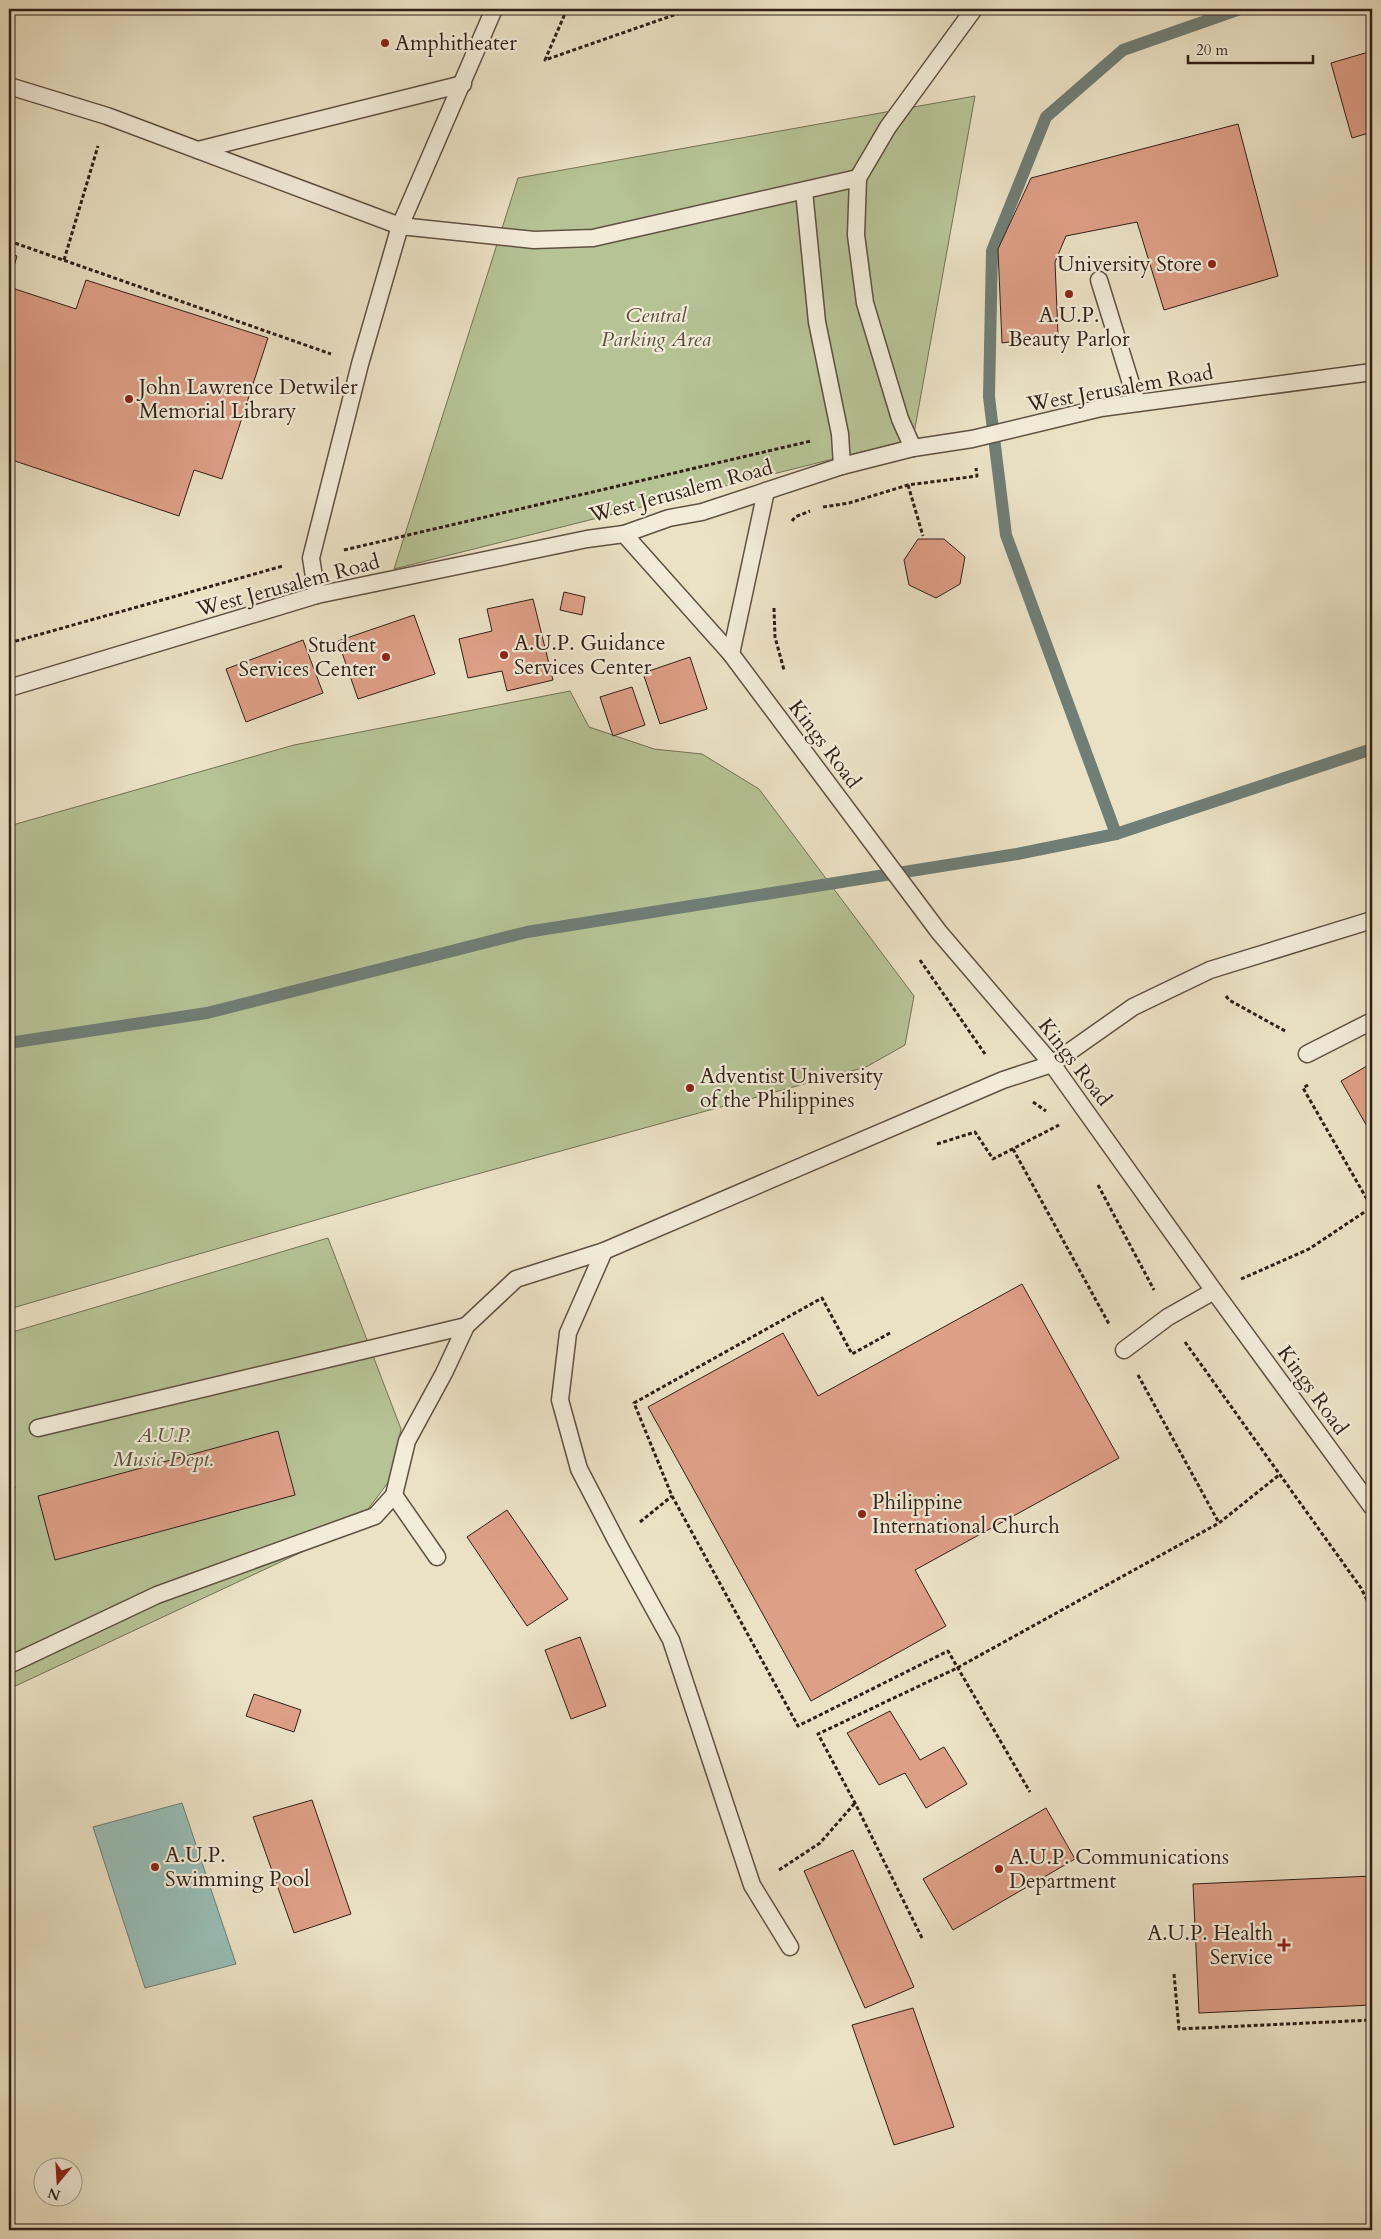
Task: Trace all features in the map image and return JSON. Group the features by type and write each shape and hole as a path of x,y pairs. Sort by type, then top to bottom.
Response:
{"lane":[{"path":"317,595 311,558 360,364 400,226 494,9"},
{"path":"913,448 900,419 865,303 856,235 858,178 888,127 974,9"},
{"path":"198,150 463,84"},
{"path":"9,86 107,116 400,226 534,240 593,238 858,178"},
{"path":"804,191 817,322 840,434 842,466"},
{"path":"1099,280 1137,403"},
{"name":"West Jerusalem Road","path":"9,688 317,595 587,539 624,534 669,518 702,512 842,466 913,448 979,437 1101,408 1372,372"},
{"path":"731,654 766,491"},
{"name":"Kings Road","path":"624,534 731,654 939,932 1052,1064 1214,1291 1372,1507"},
{"path":"9,1665 157,1595 375,1516 394,1495 407,1441 444,1373 466,1326 516,1279 604,1251 1003,1080 1052,1064 1133,1007 1210,970 1372,920"},
{"path":"1307,1054 1372,1021"},
{"path":"604,1251 568,1333 560,1400 579,1469 672,1640 753,1887 790,1947"},
{"path":"1124,1350 1168,1317 1214,1291"},
{"path":"38,1428 466,1326"},
{"path":"394,1495 436,1557"}],"path":[{"path":"568,9 545,60 691,9"},
{"path":"64,260 107,116"},
{"path":"9,241 324,352"},
{"path":"9,643 311,558 840,434"},
{"path":"820,507 849,503 908,485 978,476 979,437"},
{"path":"908,485 923,536"},
{"path":"789,525 795,518 812,510"},
{"path":"774,600 775,637 782,668 788,675"},
{"path":"916,955 1003,1080 1047,1112"},
{"path":"1229,1000 1289,1033"},
{"path":"1214,1291 1309,1249 1372,1208 1303,1088 1316,1081"},
{"path":"1054,1118 1062,1123"},
{"path":"975,1132 993,1159 1055,1127"},
{"path":"1095,1180 1168,1317 1361,1588 1372,1610"},
{"path":"890,1333 852,1354 822,1298 634,1402 672,1496 798,1726 948,1652 1030,1792"},
{"path":"922,1938 855,1803 818,1734 957,1668 1219,1523 1279,1475"},
{"path":"655,1510 672,1496"},
{"path":"753,1887 820,1843 855,1803"},
{"path":"1174,1974 1179,2029 1372,2020"}],"green space":[{"name":"Central Parking Area","path":"975,96 913,439 394,569 518,178"},
{"path":"570,691 589,727 654,749 702,754 759,789 914,996 905,1045 866,1067 430,1187 9,1309 9,826 294,745"},
{"name":"A.U.P. Music Dept.","path":"328,1238 401,1429 390,1480 359,1521 304,1551 9,1689 9,1333"}],"water":[{"name":"A.U.P. Swimming Pool","path":"182,1803 236,1964 145,1988 93,1827"}],"building":[{"path":"1372,51 1372,132 1352,138 1331,63"},
{"path":"1238,124 1278,276 1164,310 1137,222 1066,236 1055,262 1058,335 1002,343 998,249 1031,178"},
{"path":"9,253 17,256 9,283"},
{"name":"John Lawrence Detwiler Memorial Library","path":"86,280 268,338 222,479 194,470 179,516 9,459 9,287 76,309"},
{"path":"918,539 944,539 965,557 960,584 936,598 909,585 904,560"},
{"path":"564,592 585,597 582,615 560,610"},
{"name":"A.U.P. Guidance Services Center","path":"533,599 553,680 507,691 502,671 468,678 459,639 492,631 487,609"},
{"name":"Student Services Center","path":"414,615 435,674 358,699 338,641"},
{"path":"303,640 323,693 246,722 226,669"},
{"path":"690,657 707,709 660,724 643,673"},
{"path":"632,687 645,725 613,736 600,697"},
{"path":"1372,1063 1372,1135 1341,1081"},
{"name":"Philippine International Church","path":"1022,1284 1119,1458 915,1570 946,1626 811,1701 648,1407 783,1333 818,1396"},
{"path":"278,1431 295,1495 55,1560 38,1496"},
{"path":"9,1470 15,1488 9,1490"},
{"path":"507,1510 568,1599 527,1626 467,1537"},
{"path":"580,1637 606,1706 571,1719 545,1650"},
{"path":"254,1694 301,1710 294,1732 246,1716"},
{"path":"890,1711 920,1760 944,1747 967,1784 926,1808 905,1773 879,1785 847,1733"},
{"path":"312,1800 351,1914 294,1933 253,1817"},
{"name":"A.U.P. Communications Department","path":"1046,1808 1075,1859 953,1930 923,1879"},
{"path":"853,1850 914,1987 865,2008 804,1871"},
{"name":"A.U.P. Health Service","path":"1372,1876 1372,2005 1199,2013 1193,1884"},
{"path":"913,2008 954,2127 894,2145 852,2025"}],"waterway":[{"path":"1116,834 1006,535 989,397 992,251 1046,117 1123,50 1240,9"},
{"path":"9,1043 207,1013 527,932 1017,854 1116,834 1372,749"}],"place":[{"name":"Amphitheater","path":"385,43"},
{"name":"University Store","path":"1212,264"},
{"name":"A.U.P. Beauty Parlor","path":"1069,294"},
{"name":"John Lawrence Detwiler Memorial Library","path":"129,399"},
{"name":"A.U.P. Guidance Services Center","path":"504,655"},
{"name":"Student Services Center","path":"386,657"},
{"name":"Adventist University of the Philippines","path":"690,1088"},
{"name":"Philippine International Church","path":"862,1514"},
{"name":"A.U.P. Swimming Pool","path":"155,1867"},
{"name":"A.U.P. Communications Department","path":"999,1869"},
{"name":"A.U.P. Health Service","path":"1284,1945"}]}
